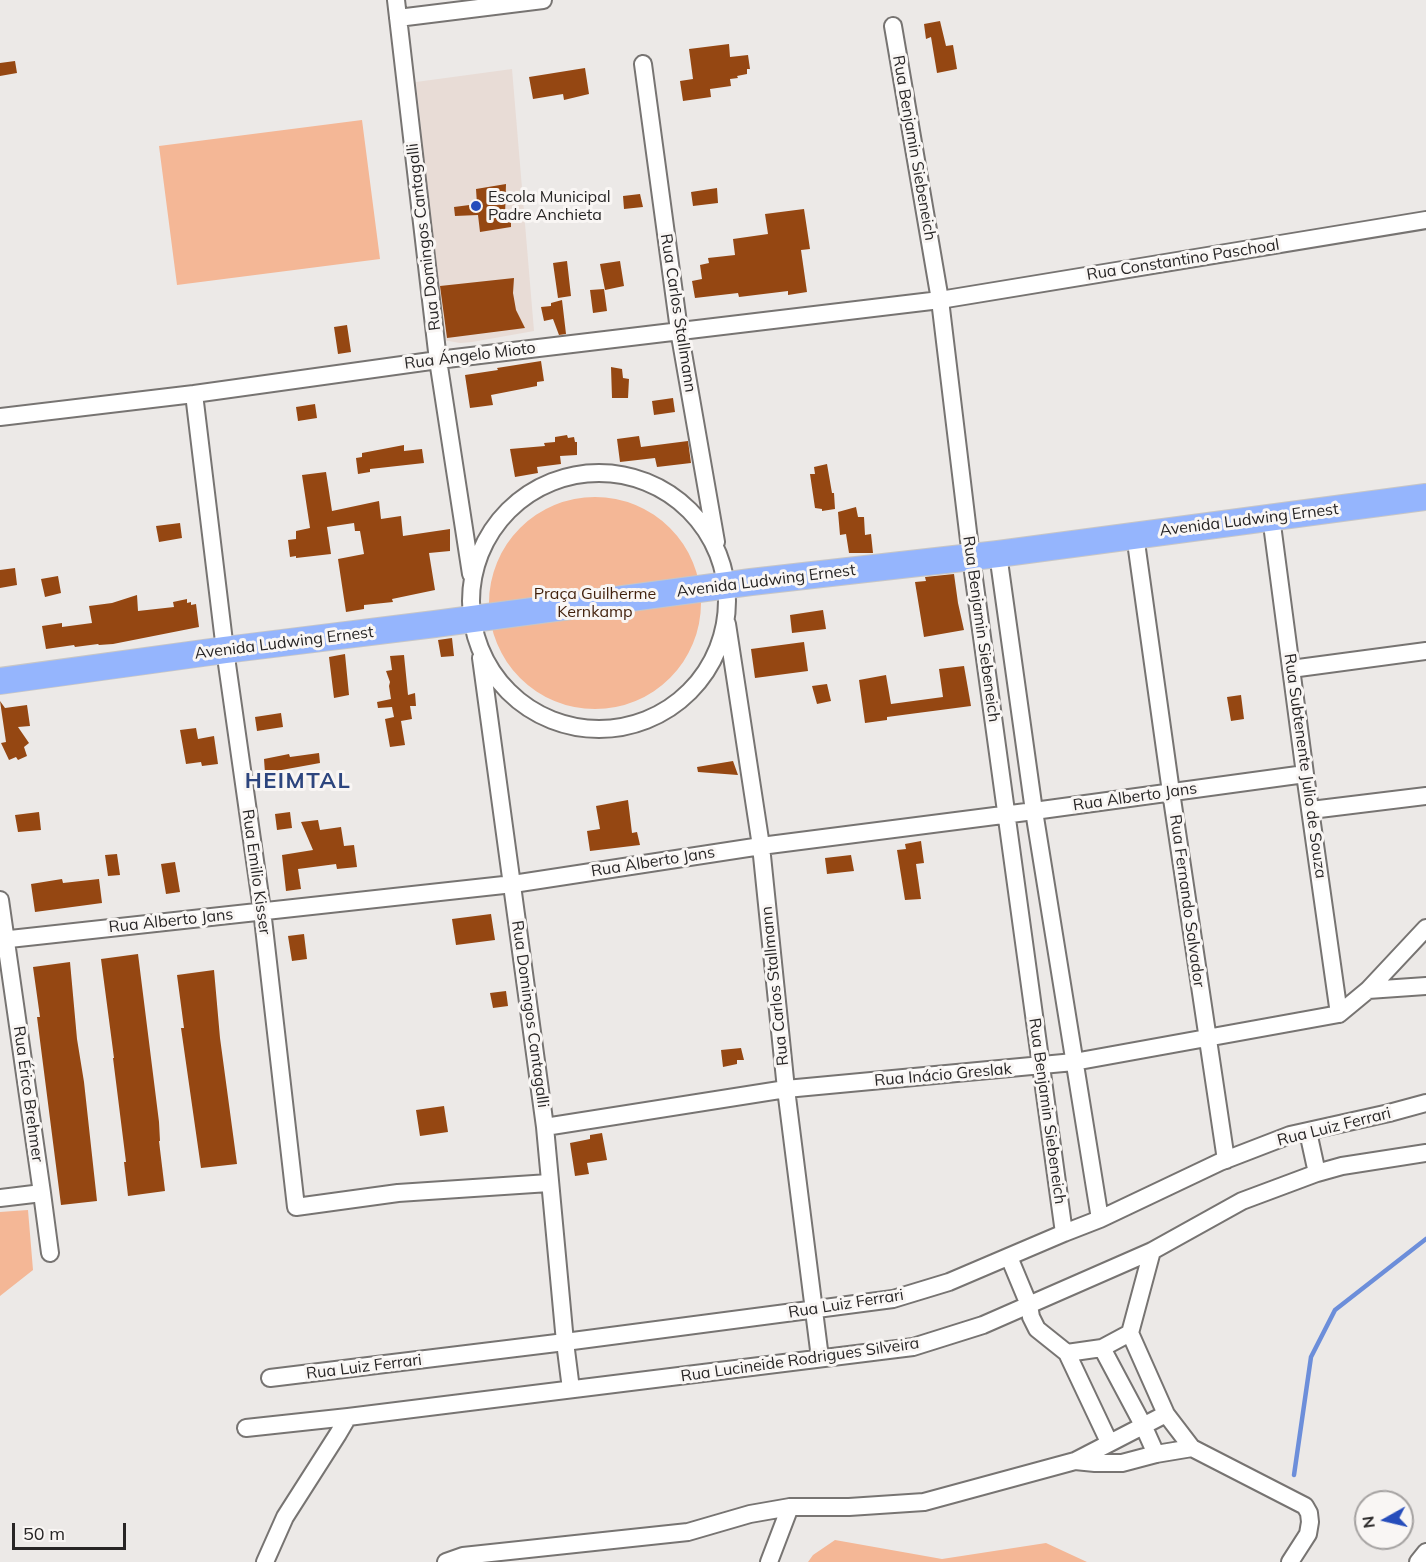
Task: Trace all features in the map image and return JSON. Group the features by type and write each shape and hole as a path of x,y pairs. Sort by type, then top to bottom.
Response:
{"highway":[{"name":"Avenida Ludwing Ernest","path":"0,681 435,624 477,628 723,573 998,554 1426,497"}],"street":[{"name":"Rua Domingos Cantagalli","path":"396,0 438,360 472,581 545,1127 571,1389"},
{"path":"398,18 543,0"},
{"name":"Rua Benjamin Siebeneich","path":"893,26 940,300 970,557 1064,1233"},
{"name":"Rua Carlos Stallmann","path":"643,64 680,330 723,573 726,615 761,846 786,1089 820,1358"},
{"name":"Rua Constantino Paschoal","path":"940,300 1426,220"},
{"name":"Rua Ángelo Mioto","path":"0,417 194,394 438,360 940,300"},
{"name":"Rua Emilio Kisser","path":"194,394 225,650 262,910 296,1207 398,1193 549,1184"},
{"path":"472,581 483,545 497,523 513,505 534,490 551,482 591,473 610,473 647,482 678,501 694,515 711,540 723,573"},
{"name":"Rua Subtenente Julio de Souza","path":"1271,517 1339,1014"},
{"name":"Rua Fernando Salvador","path":"1135,535 1226,1160"},
{"name":"Rua Benjamin Siebeneich","path":"998,554 1034,811 1100,1220"},
{"path":"477,628 486,663 498,682 522,704 547,719 576,728 601,730 626,727 654,717 677,703 697,684 712,661 722,636 726,615"},
{"path":"1291,669 1426,651"},
{"name":"Rua Alberto Jans","path":"3,940 513,884 761,846 1305,774"},
{"path":"1311,810 1426,796"},
{"name":"Rua Érico Brehmer","path":"0,900 3,940 50,1253"},
{"path":"1339,1014 1368,990 1426,928"},
{"path":"1368,990 1426,986"},
{"name":"Rua Inácio Greslak","path":"545,1127 786,1089 1074,1062 1339,1014"},
{"name":"Rua Luiz Ferrari","path":"270,1378 893,1299 949,1282 1100,1220 1226,1160 1290,1135 1426,1103"},
{"path":"1308,1132 1317,1173"},
{"name":"Rua Lucineide Rodrigues Silveira","path":"246,1428 913,1347 982,1325 1152,1251 1242,1201 1342,1166 1426,1154"},
{"path":"0,1198 42,1193"},
{"path":"1152,1251 1130,1334 1166,1414 1192,1448 1305,1506 1310,1522 1308,1534 1290,1562"},
{"path":"1009,1257 1037,1329 1068,1353 1109,1442"},
{"path":"1068,1353 1102,1348 1130,1334"},
{"path":"1102,1348 1156,1454"},
{"path":"446,1562 463,1556 688,1532 750,1514 790,1507 849,1507 924,1502 1075,1461 1166,1414"},
{"path":"265,1562 285,1517 348,1417"},
{"path":"1075,1461 1122,1463 1192,1448"},
{"path":"769,1562 790,1507"},
{"path":"1418,1562 1426,1552"}],"shaded area":[{"name":"Escola Municipal Padre Anchieta","path":"512,69 534,331 472,342 460,343 443,340 416,82"}],"green space":[{"path":"362,120 380,259 177,285 159,146"},
{"name":"Praça Guilherme Kernkamp","path":"585,497 605,497 626,501 645,509 670,528 683,544 693,562 699,582 701,603 699,624 693,644 683,662 670,678 645,697 626,705 605,709 585,709 564,705 545,697 513,670 501,653 493,634 489,613 489,593 493,572 501,553 528,521 545,509 564,501"},
{"path":"28,1210 33,1270 0,1296 0,1212"},
{"path":"835,1540 942,1559 1046,1543 1087,1562 808,1562 813,1555"}],"building":[{"path":"940,21 946,46 953,45 957,69 937,73 931,37 926,39 924,24"},
{"path":"729,44 730,57 748,55 750,69 747,69 747,74 730,79 731,86 710,89 711,97 683,101 680,81 693,79 689,49"},
{"path":"15,61 17,73 0,76 0,63"},
{"path":"585,68 589,94 564,100 563,94 533,99 529,77"},
{"path":"506,184 505,216 511,215 511,227 480,232 478,215 455,216 454,207 477,204 476,189"},
{"path":"717,188 718,203 693,206 691,192"},
{"path":"640,194 643,207 624,209 623,196"},
{"path":"804,209 810,249 801,250 807,292 788,295 788,291 739,297 738,293 695,298 692,281 702,279 700,265 709,263 708,258 735,255 733,239 768,234 765,214"},
{"path":"567,261 571,296 558,298 553,263"},
{"path":"620,261 624,286 605,290 600,264"},
{"path":"514,278 513,293 516,310 525,328 447,338 440,286"},
{"path":"604,289 607,311 593,313 590,290"},
{"path":"562,300 566,334 559,335 553,319 544,321 541,307 551,306 551,303"},
{"path":"347,325 351,352 338,354 334,327"},
{"path":"541,361 544,381 537,382 537,386 491,395 493,405 470,408 465,375"},
{"path":"611,367 622,369 623,378 629,379 628,398 612,398"},
{"path":"673,398 675,412 654,415 652,401"},
{"path":"315,404 317,418 298,421 296,407"},
{"path":"567,435 568,438 574,437 577,442 577,455 560,456 561,464 537,467 538,473 515,477 510,449 545,446 544,443 555,442 555,437"},
{"path":"639,436 641,447 688,441 691,463 657,467 655,458 620,462 617,439"},
{"path":"404,445 404,451 422,449 424,463 370,469 370,472 358,474 356,458 362,457 362,453"},
{"path":"827,464 832,493 834,493 835,509 822,511 822,509 815,508 810,474 815,474 814,467"},
{"path":"326,472 332,511 379,501 381,519 401,516 403,536 450,529 450,551 429,553 435,590 392,599 393,602 364,605 364,609 346,612 338,559 364,554 360,531 355,531 354,523 327,527 331,554 290,557 288,540 296,539 296,531 310,528 302,475"},
{"path":"856,507 858,517 864,517 865,535 871,534 873,553 849,553 846,534 840,535 838,512"},
{"path":"180,523 182,538 159,542 156,526"},
{"path":"15,568 17,585 0,588 0,570"},
{"path":"954,574 964,630 924,637 915,582 926,581 925,577"},
{"path":"58,576 61,593 45,597 41,579"},
{"path":"137,595 138,611 174,607 173,602 187,599 187,603 196,604 199,627 113,644 75,647 74,645 46,649 42,626 62,623 62,627 92,623 89,606 112,603"},
{"path":"823,610 826,629 792,633 790,615"},
{"path":"452,638 454,656 441,657 438,640"},
{"path":"804,642 808,671 755,678 751,649"},
{"path":"345,654 349,695 334,698 329,657"},
{"path":"404,655 408,695 415,693 416,706 410,706 412,719 401,721 405,745 390,747 385,719 394,717 392,707 378,708 377,702 391,699 390,682 386,671 392,670 390,656"},
{"path":"964,666 971,706 887,717 887,720 865,723 859,680 886,675 891,704 943,697 939,669"},
{"path":"827,684 831,701 817,704 812,686"},
{"path":"1241,695 1244,719 1231,721 1227,697"},
{"path":"0,701 5,708 27,705 30,726 18,727 29,743 24,747 27,756 18,760 16,757 9,760 1,743 6,742"},
{"path":"281,713 283,727 257,731 255,717"},
{"path":"196,728 198,739 214,736 218,764 202,766 201,762 186,764 180,730"},
{"path":"319,753 320,763 265,773 264,759 289,754 290,757"},
{"path":"733,761 738,775 698,772 697,767"},
{"path":"628,800 632,833 637,832 640,845 590,851 587,831 600,829 596,806"},
{"path":"39,812 41,830 18,832 15,815"},
{"path":"290,812 292,828 277,830 275,814"},
{"path":"318,820 320,830 341,827 344,846 354,845 357,867 337,869 336,864 298,869 301,889 286,891 282,855 313,850 301,822"},
{"path":"921,841 924,863 916,864 921,899 905,900 897,850 906,849 905,844"},
{"path":"117,854 120,875 108,876 105,855"},
{"path":"851,855 854,871 827,874 825,858"},
{"path":"175,862 180,892 166,894 161,864"},
{"path":"62,879 63,883 99,879 102,903 35,912 31,884"},
{"path":"491,914 495,940 456,945 452,919"},
{"path":"304,934 307,959 292,961 288,936"},
{"path":"138,954 159,1122 165,1191 128,1196 124,1162 126,1162 101,959"},
{"path":"70,962 97,1201 61,1205 37,1017 40,1017 33,967"},
{"path":"214,970 220,1038 237,1164 201,1168 181,1028 184,1028 177,975"},
{"path":"506,991 508,1006 493,1008 490,993"},
{"path":"741,1048 744,1060 737,1060 737,1064 723,1067 721,1050"},
{"path":"444,1106 448,1132 420,1136 416,1110"},
{"path":"602,1133 607,1160 587,1163 589,1174 575,1176 570,1143 590,1139 590,1135"}],"waterway":[{"path":"1294,1475 1311,1357 1335,1310 1426,1239"}],"place":[{"name":"Escola Municipal Padre Anchieta","path":"476,206"}],"district":[{"name":"HEIMTAL","path":"298,781"}]}
